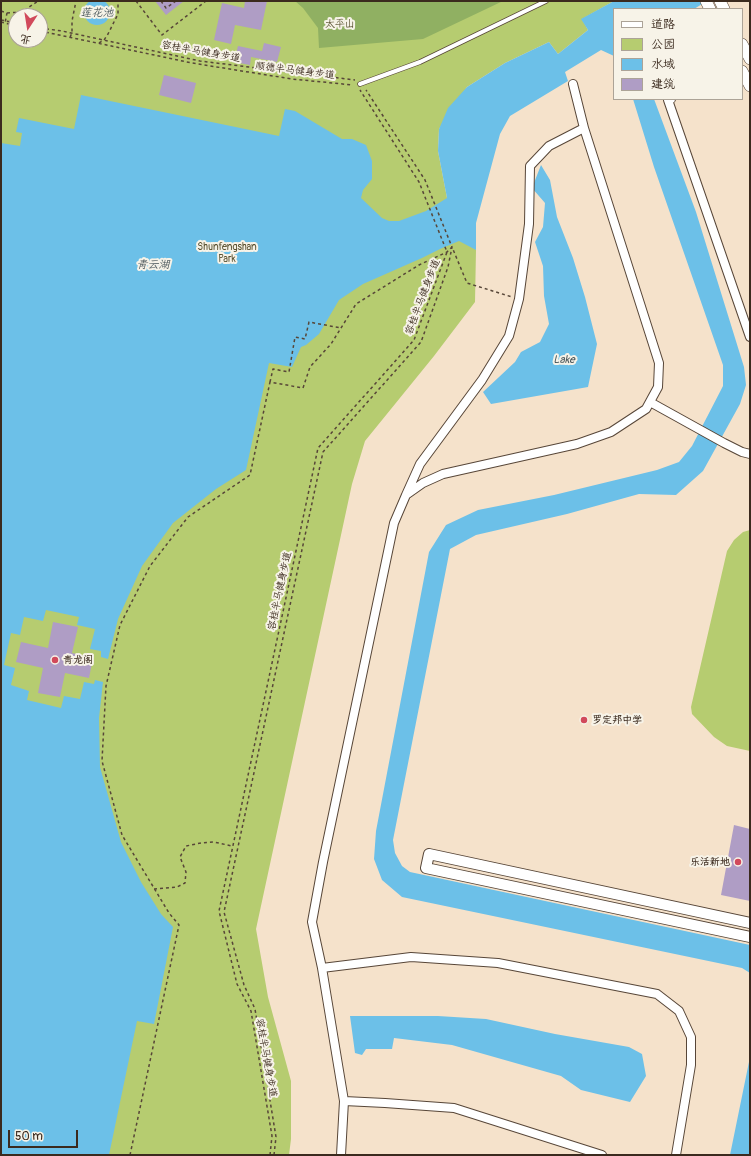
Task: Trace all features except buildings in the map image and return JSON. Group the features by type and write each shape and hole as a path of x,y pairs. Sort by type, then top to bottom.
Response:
{"main road":[{"path":"743,46 750,59"},
{"path":"743,73 750,86"}],"street":[{"path":"406,496 424,483 443,474 577,444 611,432 646,409 658,387 659,364 584,128 573,84"},
{"path":"668,100 750,337"},
{"path":"341,1155 344,1101 322,968 312,922 394,523 420,464 482,380 509,336 519,299 529,224 530,166 548,146 584,128"},
{"path":"650,402 742,452 750,454"},
{"path":"750,923 429,854 426,868 750,937"},
{"path":"322,968 411,957 498,963 657,994 679,1011 691,1037 691,1065 676,1155"},
{"path":"344,1101 454,1108 602,1155"}],"lane":[{"path":"358,84 420,62 546,1"}],"path":[{"path":"1,10 7,12 22,12 38,1"},
{"path":"70,37 72,33 72,21 76,1"},
{"path":"98,43 104,40 118,14 119,1"},
{"path":"136,1 162,35 206,1"},
{"path":"161,1 166,8 176,1"},
{"path":"5,22 7,12"},
{"path":"1,20 5,22"},
{"path":"1,22 8,23"},
{"name":"容桂半马健身步道","path":"48,29 72,33 200,61 357,80 358,84 419,182 447,252 414,340 318,448 219,911 238,984 251,1011 272,1136 270,1155"},
{"name":"顺德半马健身步道","path":"48,33 192,63 292,79 358,84"},
{"path":"358,84 370,95 425,180 467,283 519,299"},
{"path":"270,382 303,388 310,367 331,344 356,304 419,265 447,252 452,247"},
{"path":"274,1155 276,1137 255,1009 244,985 224,912 323,452 421,342 448,267 452,247"},
{"path":"130,1155 179,925 169,913 122,835 102,761 106,686 120,625 150,566 188,517 250,475 272,369 288,372 295,337 305,339 309,322 341,328"},
{"path":"154,889 177,887 185,883 186,872 180,857 186,846 214,842 232,847"}],"green space":[{"name":"Shunfengshan Park","path":"1,1 614,1 582,19 588,30 558,54 549,42 505,63 467,87 439,129 438,151 447,198 476,250 475,302 434,356 365,441 352,484 256,929 268,997 291,1081 291,1139 289,1155 1,1155"},
{"name":"太平山","path":"295,1 503,1 423,39 319,48 318,28 303,8"},
{"path":"750,530 750,751 727,746 714,737 692,714 691,707 727,551 734,540 743,532"}],"water":[{"name":"莲花池","path":"97,-1 106,3 110,12 106,21 97,25 88,21 84,12 88,3"},
{"name":"青云湖","path":"614,1 707,1 696,8 613,8 613,56 601,50 565,72 568,81 510,116 500,134 476,223 476,250 459,241 363,284 339,300 319,334 306,345 301,347 292,367 269,363 246,470 216,489 173,523 142,566 118,619 108,659 101,657 101,651 90,649 95,629 77,625 79,617 46,610 43,621 24,617 20,635 11,633 4,665 15,668 11,685 29,691 27,700 61,708 64,696 80,699 84,682 94,684 95,680 103,682 99,718 100,767 121,842 141,882 161,914 173,927 154,1024 137,1021 109,1155 1,1155 1,143 20,146 22,133 16,132 19,118 74,129 81,95 279,136 285,109 295,111 342,139 352,139 366,145 372,161 372,179 363,190 361,198 382,218 389,221 399,221 426,211 447,198 438,151 439,129 448,108 467,87 505,63 549,42 558,54 588,30 581,19"},
{"path":"633,100 654,100 696,212 744,367 746,385 740,404 703,471 676,495 639,494 567,514 476,535 450,549 393,840 395,853 402,866 410,872 750,945 750,973 742,968 402,897 382,880 374,859 376,831 429,552 446,525 478,510 554,495 657,470 679,462 692,446 723,386 723,365 654,167"},
{"name":"Lake","path":"541,165 550,180 557,217 573,258 597,344 588,387 491,404 483,392 515,362 521,352 540,342 549,324 544,296 543,266 535,242 543,227 545,203 532,188"},
{"path":"350,1016 438,1016 486,1019 555,1034 629,1047 642,1054 646,1076 630,1102 581,1090 561,1076 452,1045 394,1038 392,1049 366,1049 362,1055 355,1053"},
{"path":"750,1057 750,1155 730,1155"}],"place":[{"name":"青龙阁","path":"55,660"},
{"name":"罗定邦中学","path":"584,720"},
{"name":"乐活新地","path":"738,862"}]}
